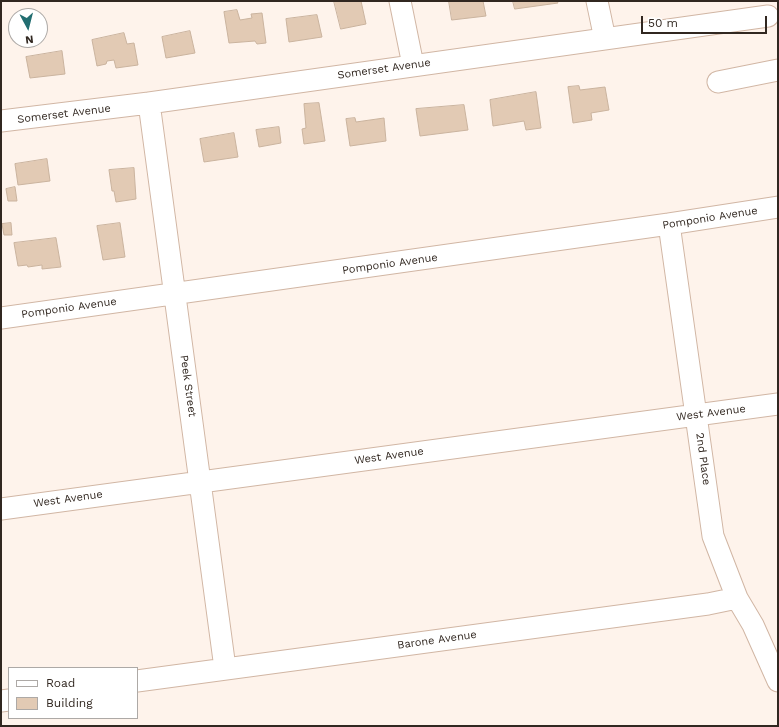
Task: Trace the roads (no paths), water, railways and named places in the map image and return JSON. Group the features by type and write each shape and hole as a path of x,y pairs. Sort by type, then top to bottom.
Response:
{"street":[{"path":"400,1 413,65"},
{"path":"597,1 605,39"},
{"name":"Somerset Avenue","path":"1,121 149,103 768,16"},
{"path":"718,82 778,70"},
{"name":"Peek Street","path":"149,103 225,668"},
{"name":"Pomponio Avenue","path":"1,318 670,224 778,207"},
{"name":"2nd Place","path":"670,224 713,536 737,598 753,625 778,681"},
{"name":"West Avenue","path":"1,509 778,404"},
{"name":"Barone Avenue","path":"138,681 700,605 737,598"}]}
